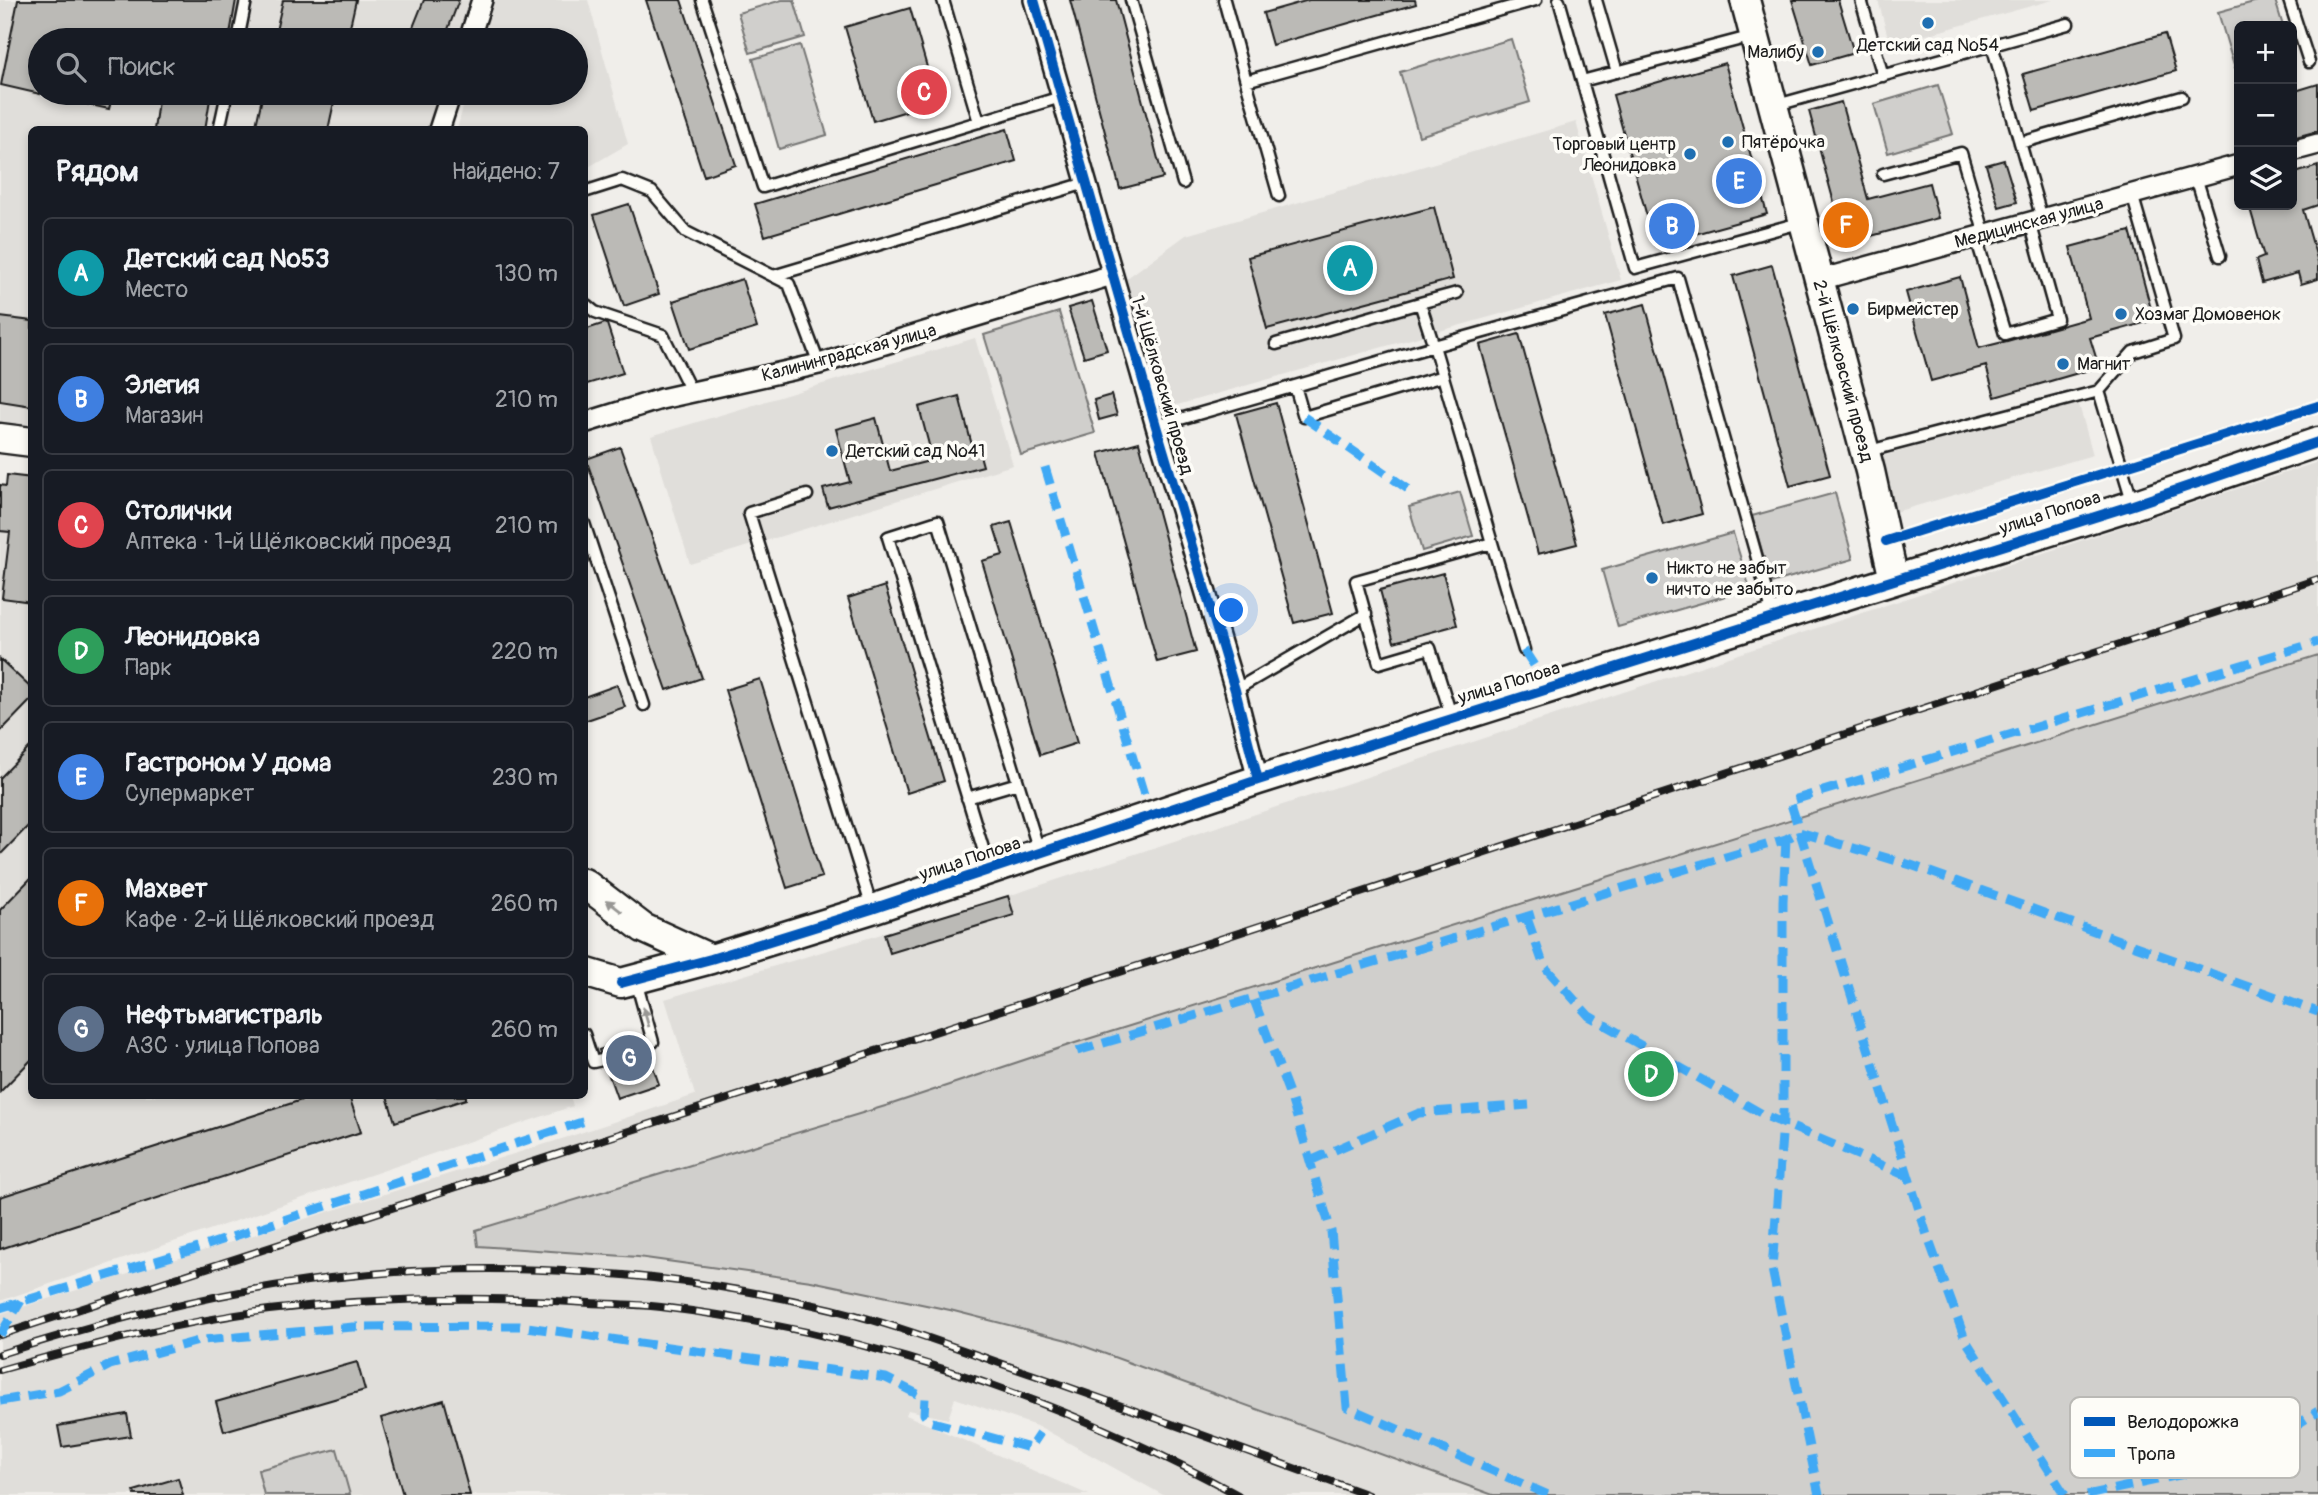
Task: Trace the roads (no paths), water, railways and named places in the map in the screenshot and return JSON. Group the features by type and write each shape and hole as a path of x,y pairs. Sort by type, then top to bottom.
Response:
{"street":[{"path":"473,28 482,0"},
{"name":"1-й Щёлковский проезд","path":"1034,0 1235,690 1258,780"},
{"name":"2-й Щёлковский проезд","path":"1745,0 1865,452 1894,580"},
{"path":"440,126 448,105"},
{"path":"2297,150 2318,144"},
{"name":"Медицинская улица","path":"1819,280 2234,166"},
{"name":"Калининградская улица","path":"588,423 661,398 820,363 1112,275"},
{"path":"0,438 28,442"},
{"name":"улица Попова","path":"628,981 872,909 1258,780 2133,505 2318,442"},
{"path":"588,886 643,928 710,958"},
{"path":"588,973 628,981 641,967 647,952 643,928"}],"lane":[{"path":"240,28 246,0"},
{"path":"702,0 763,187 1061,97"},
{"path":"943,0 979,122"},
{"path":"1130,0 1183,183"},
{"path":"1224,0 1279,196"},
{"path":"1246,81 1536,0"},
{"path":"1559,0 1635,268 1803,222"},
{"path":"1596,0 1617,72"},
{"path":"1861,0 1883,76"},
{"path":"2289,0 2309,62"},
{"path":"1773,106 2068,24"},
{"path":"1582,81 1755,36"},
{"path":"1882,174 1961,153 2005,334 2057,319 2020,143 1992,45"},
{"path":"2020,143 2182,97"},
{"path":"220,126 224,105"},
{"path":"2196,177 2220,256"},
{"path":"588,191 622,180 652,192 686,232 789,284 820,363"},
{"path":"773,276 1086,183"},
{"path":"1865,452 2099,391 2133,352 2174,339 2132,194"},
{"path":"1156,426 1678,278 1774,618"},
{"path":"1276,344 1457,293"},
{"path":"1420,303 1524,650"},
{"path":"588,306 595,312 663,335 692,393"},
{"path":"1295,386 1304,417 1443,376"},
{"path":"2099,391 2133,505"},
{"path":"807,495 749,513 872,909"},
{"path":"990,870 888,537 938,521 1040,855"},
{"path":"588,535 644,705"},
{"path":"1452,719 1430,648 1379,663 1356,581 1492,543"},
{"path":"1235,690 1366,614"},
{"path":"967,798 1018,783"},
{"path":"628,981 653,1042 641,1046"},
{"path":"588,1046 593,1062 602,1060"}],"railway":[{"path":"0,1335 2318,579"},
{"path":"0,1354 179,1304 313,1280 462,1269 612,1274 687,1282 760,1294 858,1316 959,1348 1368,1495"},
{"path":"0,1370 167,1328 235,1315 309,1306 389,1300 470,1299 652,1306 736,1318 811,1333 885,1351 958,1374 1101,1428 1238,1495"}],"place":[{"name":"Детский сад №54","path":"1928,23"},
{"name":"Малибу","path":"1818,52"},
{"name":"Столички","path":"924,92"},
{"name":"Пятёрочка","path":"1728,142"},
{"name":"Торговый центр Леонидовка","path":"1690,154"},
{"name":"Гастроном У дома","path":"1739,181"},
{"name":"Махвет","path":"1846,225"},
{"name":"Элегия","path":"1672,226"},
{"name":"Детский сад №53","path":"1350,268"},
{"name":"Бирмейстер","path":"1853,309"},
{"name":"Хозмаг Домовенок","path":"2121,314"},
{"name":"Магнит","path":"2063,364"},
{"name":"Детский сад №41","path":"832,451"},
{"name":"Никто не забыт ничто не забыто","path":"1652,578"},
{"name":"Нефтьмагистраль","path":"629,1058"},
{"name":"Леонидовка","path":"1651,1074"}]}
